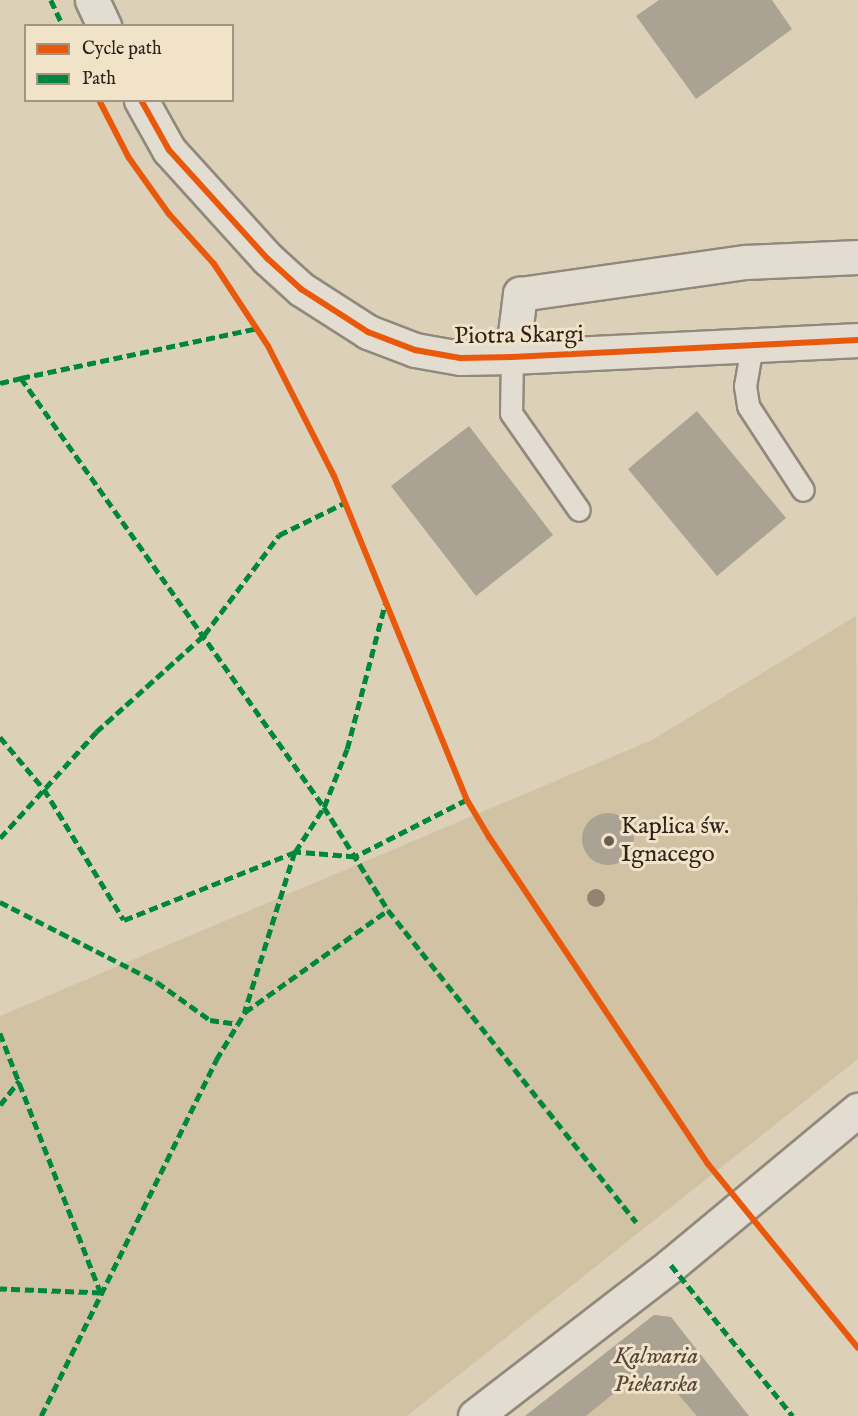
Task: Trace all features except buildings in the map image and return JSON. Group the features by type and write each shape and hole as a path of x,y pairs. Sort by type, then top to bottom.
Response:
{"street":[{"path":"92,0 103,24"},
{"name":"Piotra Skargi","path":"142,102 169,150 229,220 301,289 368,332 415,350 460,358 512,357 858,340"},
{"path":"512,357 520,294 746,262 858,256"},
{"path":"475,1416 670,1265 858,1110"}],"lane":[{"path":"753,346 746,386 748,406 803,490"},
{"path":"512,357 511,413 579,510"}],"green space":[{"path":"856,616 858,1059 407,1416 0,1416 0,1016 652,740"},
{"name":"Kalwaria Piekarska","path":"654,1315 671,1317 749,1416 525,1416"}],"marked path":[{"path":"51,0 62,24"},
{"path":"21,378 258,328"},
{"path":"0,383 21,378 324,807 388,910"},
{"path":"0,838 96,732 204,635 279,535 344,503"},
{"path":"0,737 44,789 124,920 295,852 324,807 347,749 385,604"},
{"path":"467,800 355,857 295,852 245,1012 388,910 636,1222"},
{"path":"0,902 157,982 210,1020 237,1024"},
{"path":"41,1416 216,1060 245,1012"},
{"path":"0,1033 101,1293 0,1289"},
{"path":"0,1105 19,1081"},
{"path":"671,1265 793,1416"}],"cycle path":[{"path":"100,102 129,158 169,214 214,264 268,346 334,476 467,800 489,837 708,1164 858,1348"},
{"path":"142,102 169,150 268,259 301,289 368,332 415,350 460,358 512,357 858,340"}],"place":[{"name":"Kaplica św. Ignacego","path":"609,841"}]}
